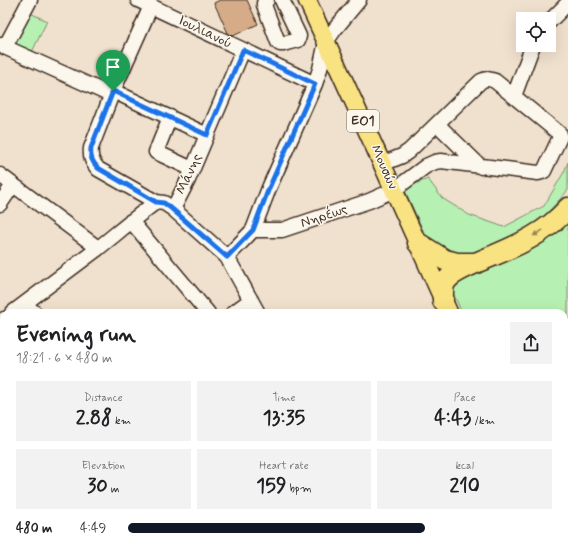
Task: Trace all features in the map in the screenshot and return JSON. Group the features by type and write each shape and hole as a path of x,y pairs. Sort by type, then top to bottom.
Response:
{"highway":[{"path":"446,307 444,288 445,282 450,277 476,263 515,246 542,231 552,224 568,208"},
{"path":"418,243 445,260 457,263 476,263"}],"main road":[{"name":"Μουσών","path":"307,0 446,307"}],"street":[{"path":"30,0 2,46 170,117 207,135"},
{"path":"267,0 264,5 278,42 283,44 298,40 299,36 282,0"},
{"path":"227,257 253,230 269,188 315,84 326,42 359,0"},
{"path":"144,3 91,148 92,163 156,202 164,203 227,257 256,309"},
{"name":"Ιουλιανού","path":"144,3 315,84"},
{"path":"556,15 568,3"},
{"name":"Μάνης","path":"172,209 188,180 243,50"},
{"path":"514,96 530,52"},
{"path":"382,164 402,156 409,151 481,81 485,79 495,81 514,96 564,130"},
{"path":"170,117 156,152 192,168"},
{"path":"437,124 481,167"},
{"name":"Νηρέως","path":"253,230 282,230 368,201 394,190 426,166 435,162 441,161 481,167 538,173 542,172 564,130"},
{"path":"0,175 98,248"},
{"path":"0,204 13,185"},
{"path":"17,309 156,202"},
{"path":"131,220 205,309"},
{"path":"239,309 251,300"},
{"path":"24,304 30,309"}],"green space":[{"path":"28,12 47,21 31,54 11,45"},
{"path":"568,162 568,190 537,224 472,257 458,257 429,242 404,188 428,179 442,198 469,215 504,227 544,206 564,172"},
{"path":"568,209 568,309 460,309 448,282"}],"building":[{"path":"220,0 247,0 258,24 233,36 228,33 214,3"}],"route":[{"path":"243,50 315,84 269,188 253,230 227,257 164,203 156,202 92,163 91,148 113,91 207,135 243,50"}]}
